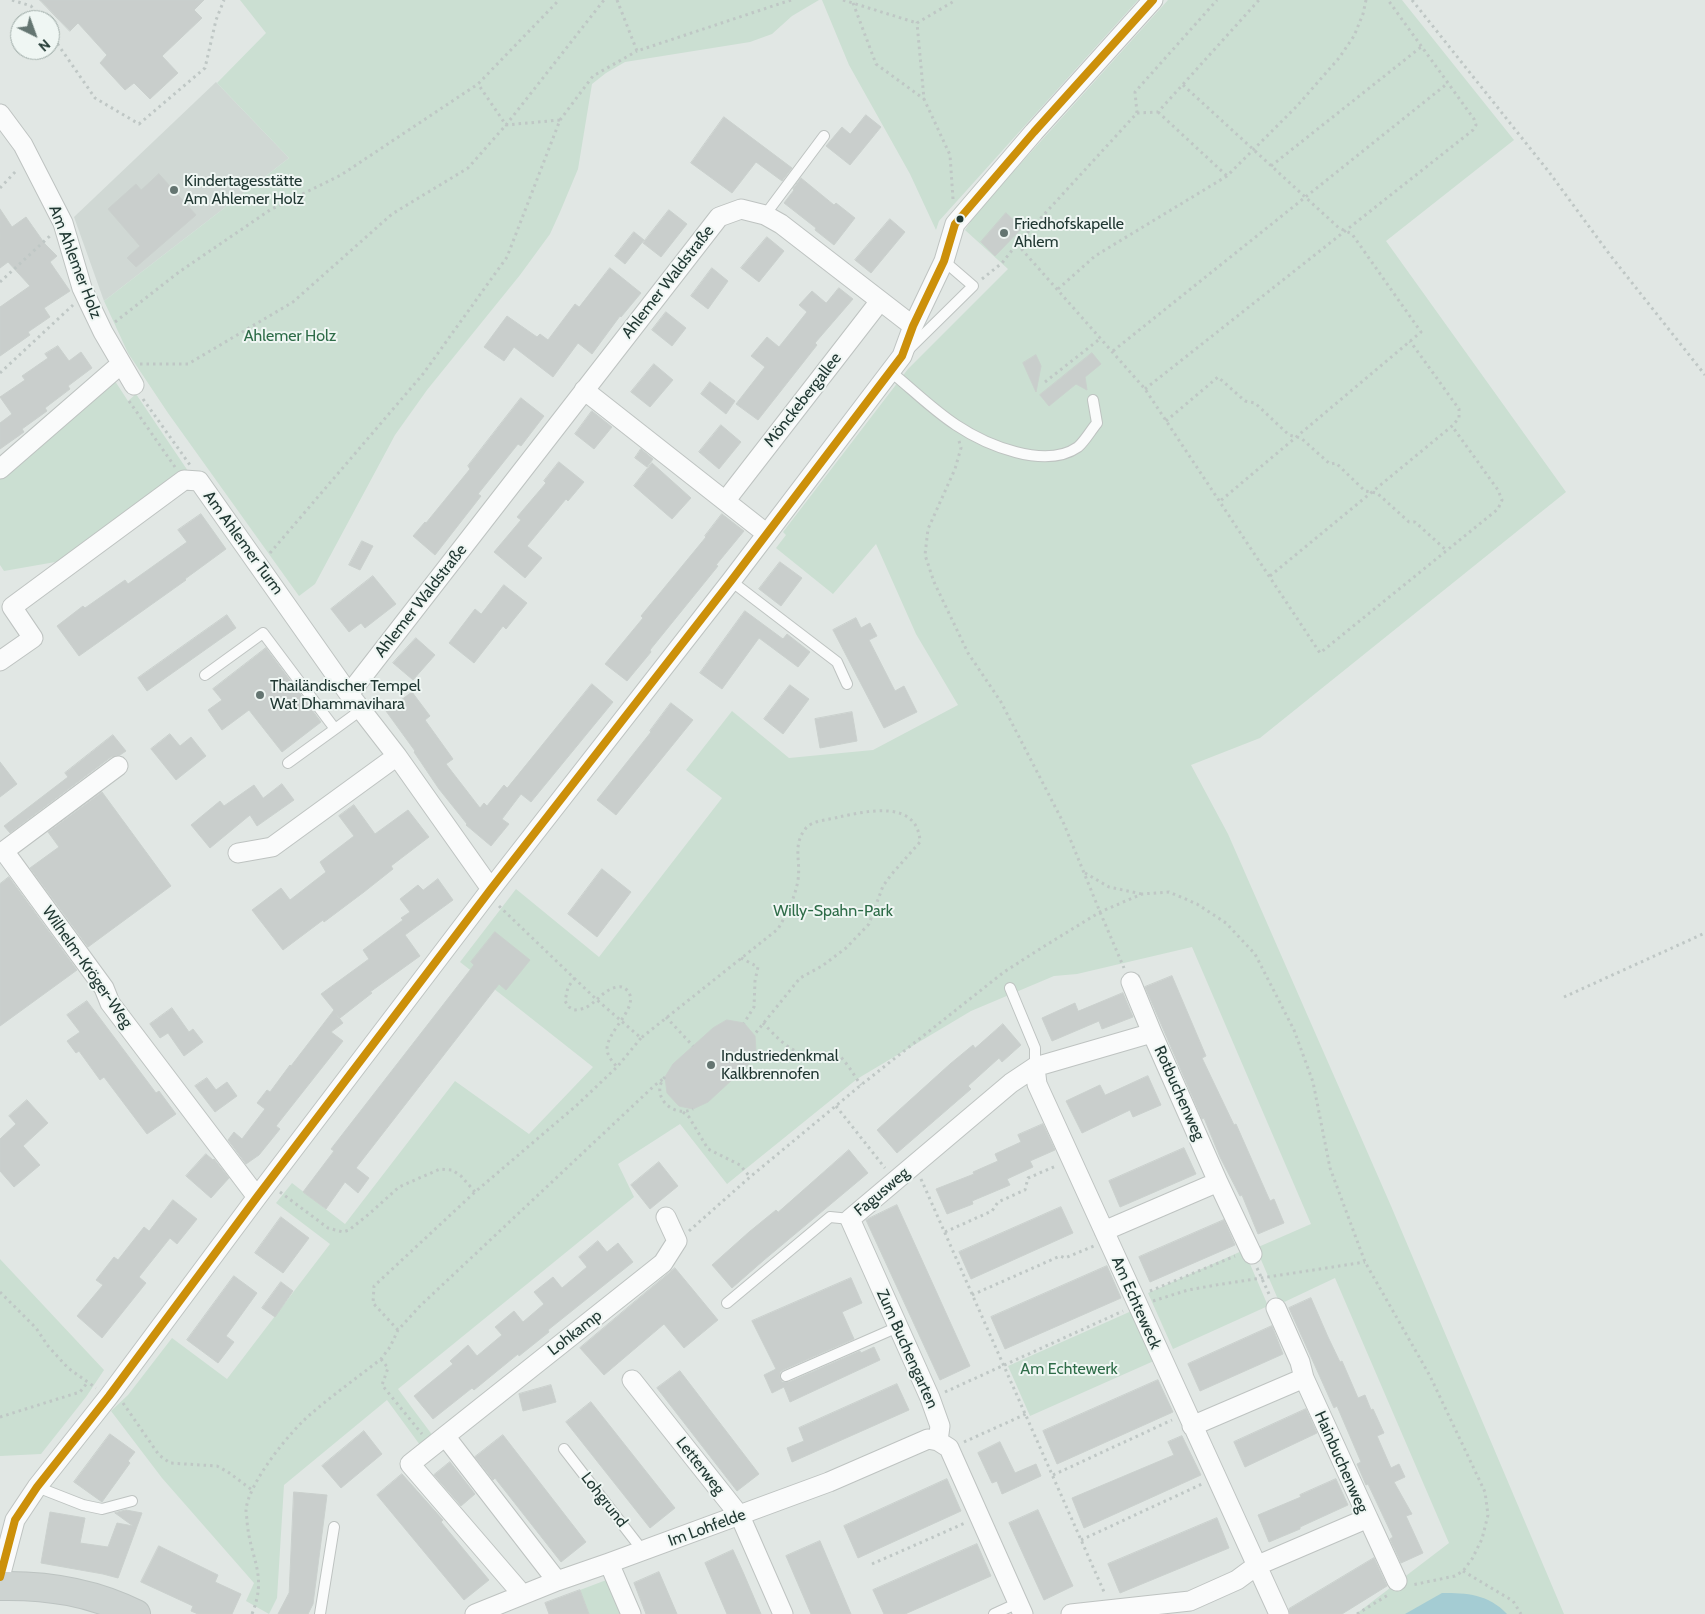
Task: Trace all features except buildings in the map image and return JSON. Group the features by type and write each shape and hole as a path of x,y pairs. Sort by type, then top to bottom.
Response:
{"main road":[{"path":"0,1586 36,1586 94,1596 136,1614"}],"street":[{"path":"0,1577 15,1520 37,1487 109,1396 262,1190 489,892 891,372 902,356 913,326 944,261 955,224 1034,132 1153,0"},
{"name":"Am Ahlemer Holz","path":"0,114 23,145 63,223 84,294 121,364 131,393"},
{"name":"Ahlemer Waldstraße","path":"349,694 719,217 741,209 765,216 781,224 913,326"},
{"name":"Mönckebergallee","path":"726,500 880,301"},
{"path":"0,469 121,364"},
{"path":"584,390 767,534"},
{"name":"Am Ahlemer Turm","path":"0,661 33,638 12,607 192,481 260,565 349,694 397,756 489,892"},
{"path":"238,854 272,847 397,756"},
{"name":"Wilhelm-Kröger-Weg","path":"118,766 4,851 104,988 110,1002 262,1190"},
{"path":"1131,982 1152,1033"},
{"name":"Rotbuchenweg","path":"1035,1068 1152,1033 1251,1252"},
{"name":"Am Echteweck","path":"1035,1068 1037,1084 1279,1614"},
{"name":"Fagusweg","path":"850,1219 1011,1082 1035,1068"},
{"path":"1106,1235 1218,1182"},
{"path":"666,1217 677,1241"},
{"name":"Zum Buchengarten","path":"850,1219 930,1398 940,1426 944,1445 1020,1609"},
{"name":"Lohkamp","path":"522,1594 410,1464 663,1263 677,1241"},
{"name":"Hainbuchenweg","path":"1071,1614 1190,1601 1237,1580 1256,1566 1368,1518 1304,1378 1300,1362 1276,1308"},
{"path":"1189,1420 1304,1378"},
{"name":"Letterweg","path":"632,1380 740,1516 783,1614"},
{"name":"Im Lohfelde","path":"475,1614 557,1580 643,1551 829,1482 928,1439 944,1445"},
{"path":"439,1441 557,1580"},
{"path":"1368,1518 1400,1586"},
{"path":"609,1563 631,1614"}],"lane":[{"path":"765,216 824,136"},
{"path":"902,356 973,286 944,261"},
{"path":"891,372 956,425 980,438 1020,454 1058,456 1078,446 1097,423 1093,400"},
{"path":"730,581 837,662 847,684"},
{"path":"205,675 263,633 335,729"},
{"path":"288,763 361,710"},
{"name":"Am Echteweck","path":"1010,988 1035,1048 1035,1068"},
{"name":"Fagusweg","path":"727,1303 830,1217 850,1219"},
{"path":"786,1376 898,1327"},
{"name":"Lohgrund","path":"564,1450 643,1551"},
{"path":"37,1487 102,1509 132,1500"},
{"path":"320,1614 334,1527"},
{"path":"994,1614 1020,1609"}],"path":[{"path":"12,0 31,6 34,10"},
{"path":"60,47 95,98 139,124 204,68 216,20 224,0"},
{"path":"103,332 179,272 270,210 341,175 478,84 560,0"},
{"path":"121,364 188,364 292,302 392,214 468,168 506,125 604,0"},
{"path":"617,0 637,51"},
{"path":"260,565 423,374 507,256 560,120 593,76 637,51 792,0"},
{"path":"844,0 917,23 956,0"},
{"path":"1137,113 1135,92 1217,0"},
{"path":"973,286 1002,263 1017,244 1137,113 1158,112 1259,0"},
{"path":"1058,289 1095,256 1227,176 1297,106 1339,58 1354,36 1363,14 1366,0"},
{"path":"1145,389 1473,130 1476,125 1474,119 1388,0"},
{"path":"1412,0 1550,172 1610,255 1705,375"},
{"path":"853,4 876,64 924,100"},
{"path":"917,23 924,100 950,155 955,224"},
{"path":"1271,166 1422,47"},
{"path":"1113,351 1448,83"},
{"path":"478,84 506,125"},
{"path":"1183,85 1339,228 1352,234 1421,332 1219,502"},
{"path":"1158,112 1227,176"},
{"path":"506,125 560,120"},
{"path":"0,188 30,158"},
{"path":"0,282 63,223"},
{"path":"1017,244 1145,389 1320,653 1498,509 1502,500 1498,490 1452,426"},
{"path":"0,373 84,294"},
{"path":"1045,382 1101,338"},
{"path":"1270,576 1452,426 1459,418 1459,409 1410,341"},
{"path":"1166,421 1218,376 1245,401 1255,403 1289,435 1301,438 1330,464 1336,463 1365,490 1377,493 1408,522 1415,522 1446,550"},
{"path":"131,393 188,462 192,481"},
{"path":"131,393 192,481"},
{"path":"956,425 961,448 956,469 928,529 925,555 934,582 968,653 1001,702 1064,824 1131,982"},
{"path":"398,1330 373,1303 374,1286 475,1192 617,1067 641,1038 778,929 791,907 798,878 797,844 807,827 816,822 870,811 901,813 912,819 920,834 920,842 883,886 868,924 846,948 822,966 800,978 754,1035"},
{"path":"1085,873 1109,887 1142,894 1169,892 1197,904 1226,923 1255,954 1294,1030 1313,1082 1330,1168 1365,1262 1430,1376 1486,1492 1488,1515 1482,1539 1472,1559 1463,1571 1455,1576 1400,1586 1357,1614"},
{"path":"489,892 597,1000 641,1038"},
{"path":"677,1241 750,1177 836,1106 1004,972 1100,912 1142,894"},
{"path":"1564,998 1705,933"},
{"path":"740,958 758,967 755,981 754,1007 744,1023"},
{"path":"575,978 568,987 565,1001 574,1010 586,1008 609,990 617,987 624,988 629,993 631,1001 628,1010 608,1045 608,1056 617,1067"},
{"path":"668,1018 693,1046"},
{"path":"763,1022 782,1041 798,1053 830,1052 836,1054 862,1085"},
{"path":"252,1614 258,1598 258,1568 247,1528 246,1508 252,1490 276,1452 310,1414 381,1359 390,1347 398,1330 420,1306 655,1085 664,1078 660,1088 662,1097 666,1105 672,1110 684,1112 693,1109"},
{"path":"836,1106 895,1180"},
{"path":"684,1112 708,1149 740,1165 750,1177"},
{"path":"945,1232 992,1211 998,1202 1025,1190 1028,1178 1071,1159"},
{"path":"914,1165 1111,1609"},
{"path":"262,1190 328,1228 343,1232 369,1214 399,1187 440,1169 452,1170 461,1176 475,1192"},
{"path":"972,1295 1060,1256 1065,1258 1106,1235"},
{"path":"930,1398 1003,1366 1135,1301 1251,1252 1276,1308"},
{"path":"1135,1301 1261,1277 1365,1262"},
{"path":"0,1292 36,1328 48,1346 68,1368 87,1383 80,1392 0,1417"},
{"path":"381,1359 388,1368 382,1385 439,1441"},
{"path":"109,1396 122,1401 159,1455 170,1463 217,1466 252,1490"},
{"path":"944,1445 1026,1414"},
{"path":"1053,1475 1189,1420"},
{"path":"1081,1540 1216,1477"},
{"path":"872,1564 979,1517"},
{"path":"1463,1571 1513,1601 1521,1614"}],"shaded area":[{"name":"Kindertagesstätte Am Ahlemer Holz","path":"216,82 289,158 104,301 74,217"}],"green space":[{"name":"Ahlemer Holz","path":"240,0 819,0 792,16 772,34 750,42 625,62 592,84 578,169 550,234 520,275 427,390 395,435 315,584 299,596 168,413 128,353 104,301 289,158 217,83 266,33"},
{"path":"822,0 1138,0 939,221 936,230 910,174 849,65"},
{"name":"Willy-Spahn-Park","path":"1168,0 1402,0 1514,140 1386,241 1566,492 1260,738 1191,765 1228,834 1391,1206 1564,1614 1356,1614 1449,1543 1335,1278 1280,1304 1256,1248 1311,1224 1192,947 1077,974 1054,976 971,1011 857,1079 727,1184 680,1124 618,1164 634,1197 398,1389 433,1436 420,1445 387,1400 284,1485 277,1598 269,1614 246,1601 254,1583 162,1478 111,1411 128,1395 172,1338 227,1379 330,1244 276,1203 292,1183 345,1224 455,1081 529,1134 593,1067 460,962 516,889 599,957 722,798 686,770 732,711 789,758 873,750 958,705 916,634 876,544 833,594 776,548 786,535 783,532 908,369 1008,269 965,230 977,212"},
{"path":"113,378 128,401 136,394 188,471 61,561 4,571 0,565 0,476"},
{"path":"1244,1250 1268,1306 1173,1349 1148,1293"},
{"path":"0,1259 104,1370 86,1397 41,1454 0,1456"},
{"name":"Am Echtewerk","path":"1136,1309 1156,1360 1030,1416 1008,1366"},
{"path":"609,1579 623,1614 589,1614 580,1590"}],"water":[{"path":"1442,1593 1460,1593 1477,1596 1492,1602 1507,1614 1405,1614"}],"transit line":[{"path":"0,1577 15,1520 37,1487 109,1396 257,1197 491,889 731,581 902,356 913,326 944,261 955,224 1034,132 1153,0"}],"place":[{"name":"Kindertagesstätte Am Ahlemer Holz","path":"174,190"},
{"name":"Friedhofskapelle Ahlem","path":"1004,233"},
{"name":"Thailändischer Tempel Wat Dhammavihara","path":"260,695"},
{"name":"Industriedenkmal Kalkbrennofen","path":"711,1065"}]}
